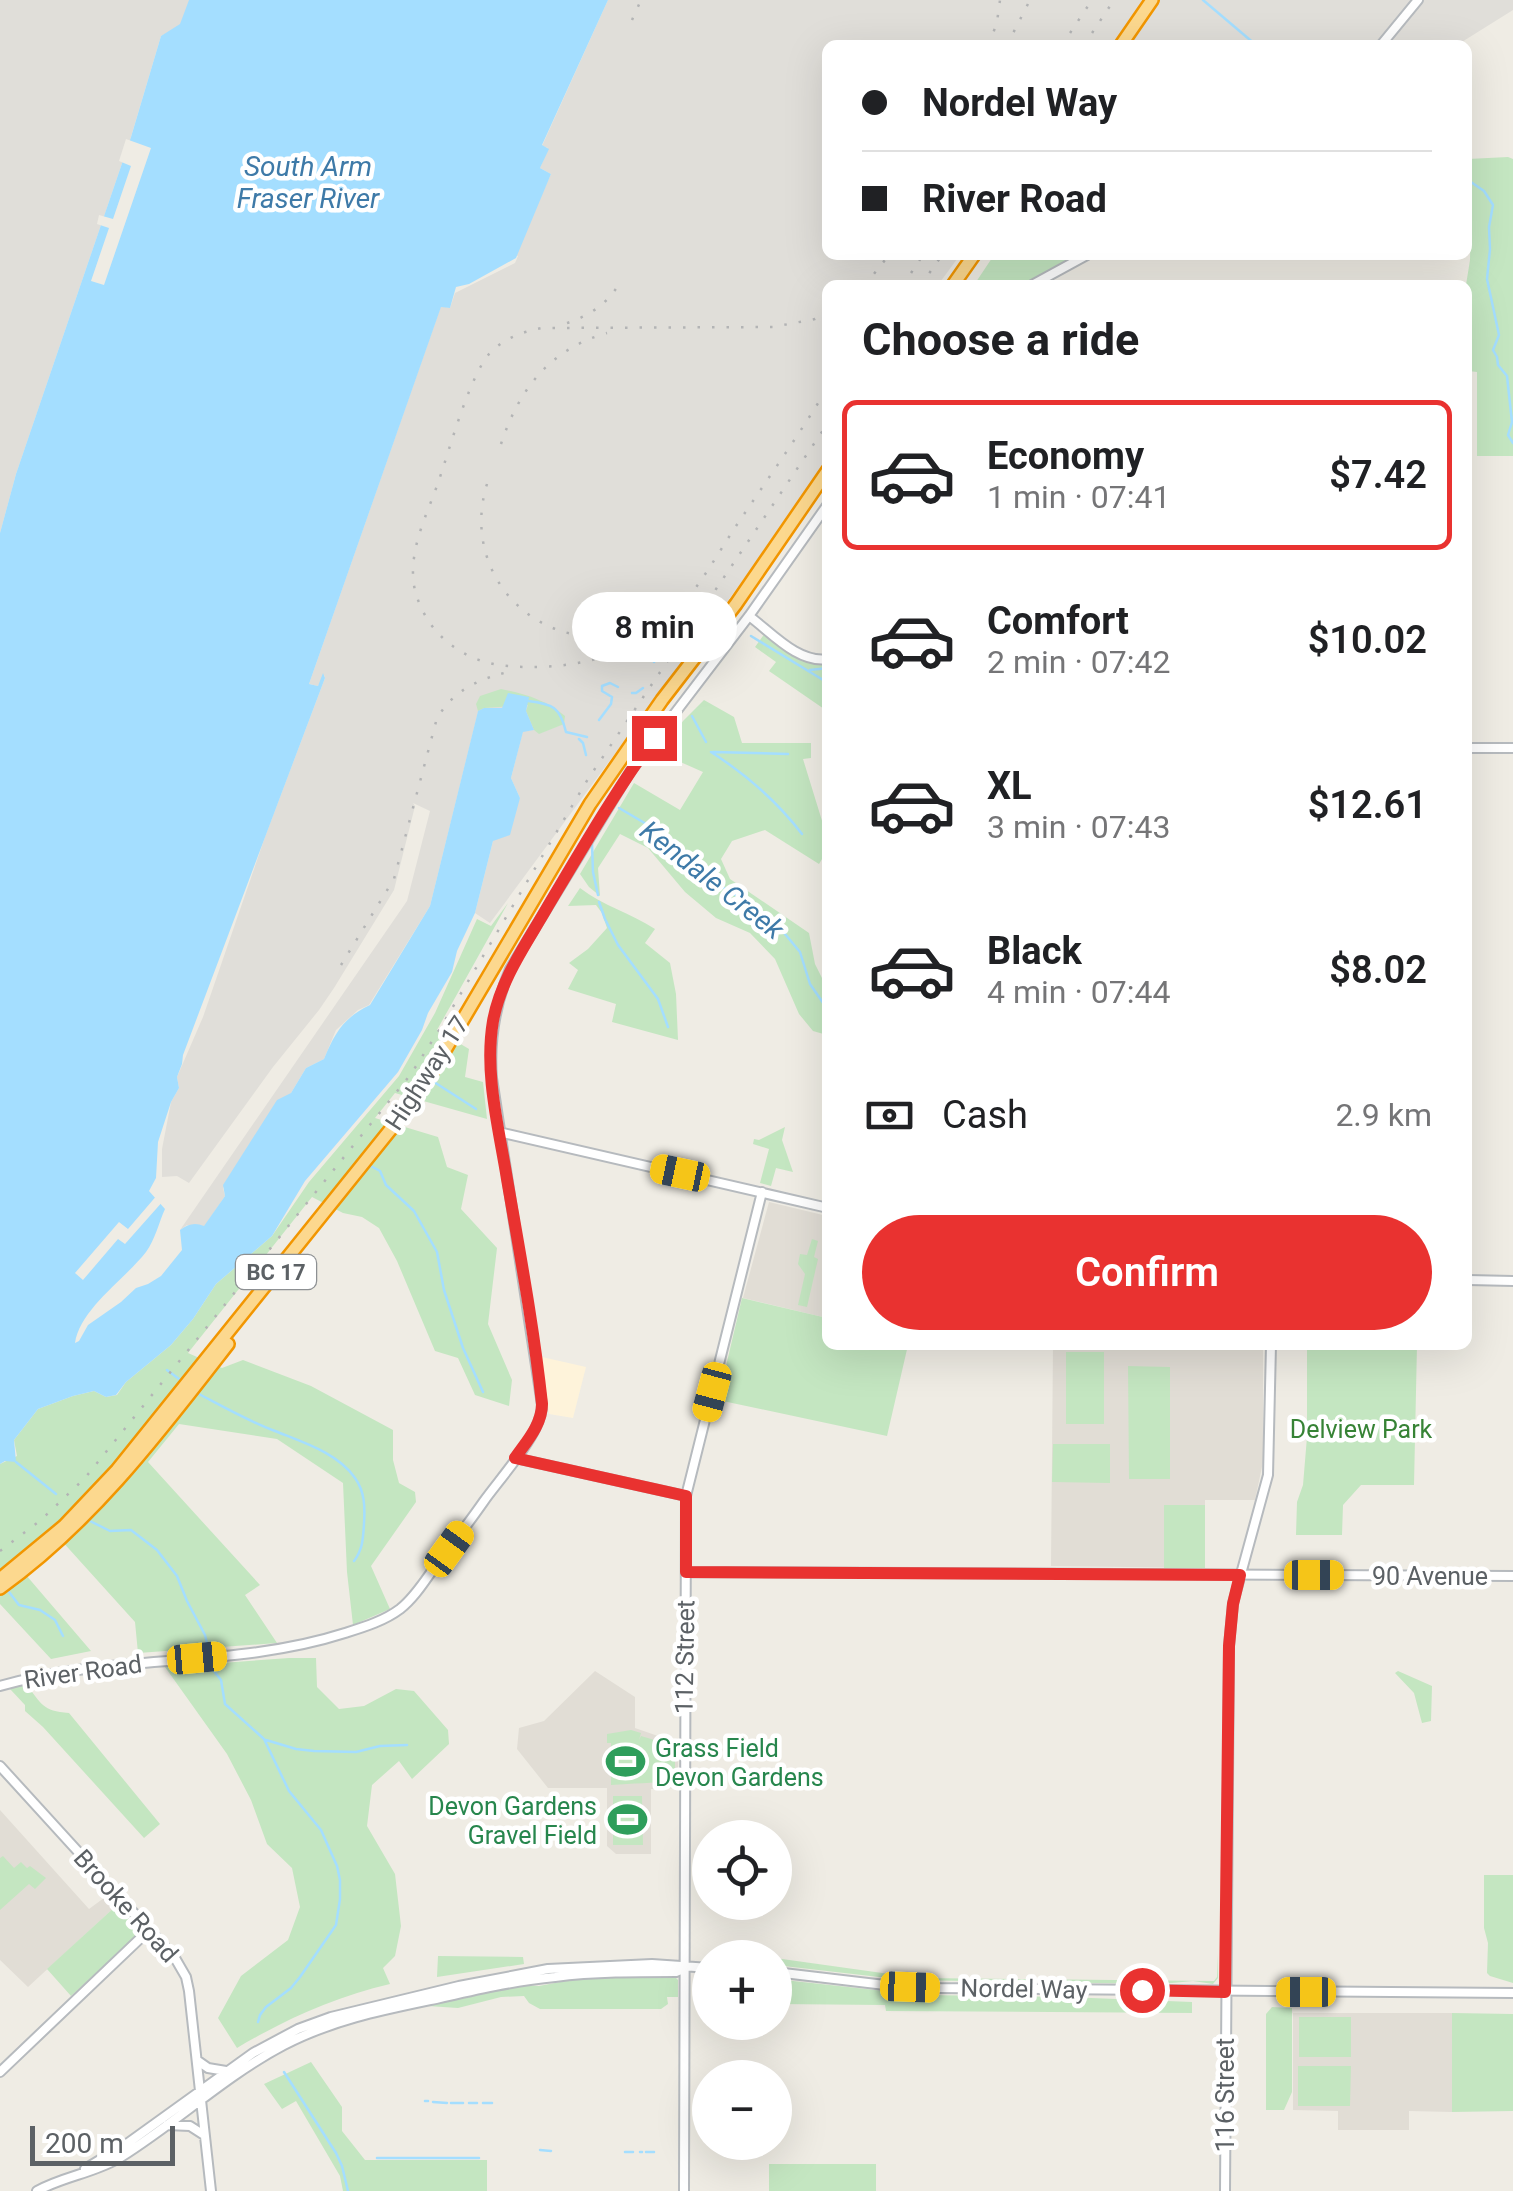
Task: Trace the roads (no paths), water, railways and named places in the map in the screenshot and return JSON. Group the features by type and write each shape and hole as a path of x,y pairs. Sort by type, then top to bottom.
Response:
{"highway":[{"path":"1115,40 1143,0"},
{"path":"1124,40 1152,0"},
{"name":"Highway 17","path":"431,1079 590,804 822,479"},
{"name":"Highway 17","path":"3,1581 92,1504 380,1150 431,1079 622,766 767,573 822,493"}],"street":[{"path":"1386,40 1418,0"},
{"path":"1041,280 1078,260"},
{"name":"River Road","path":"0,1686 76,1669 258,1654 324,1640 383,1620 412,1599 515,1458 538,1424 542,1404 492,1078 491,1040 498,1001 510,970 630,772 822,512"},
{"path":"748,616 801,655 822,660"},
{"path":"1472,748 1513,748"},
{"path":"499,1132 822,1207"},
{"name":"112 Street","path":"684,2191 686,1496 762,1192"},
{"path":"1472,1280 1513,1280"},
{"name":"116 Street","path":"1225,2191 1229,1646 1233,1604 1268,1475 1271,1350"},
{"path":"515,1458 686,1496"},
{"name":"90 Avenue","path":"686,1572 1513,1576"},
{"name":"Brooke Road","path":"0,1766 178,1962 186,1977 211,2191"},
{"path":"0,2072 149,1930"},
{"path":"82,2172 120,2158 253,2053 298,2029 348,2011 494,1978 548,1970 652,1964 692,1968"},
{"path":"37,2191 82,2172 248,2066 328,2025 370,2012 538,1979 676,1972 686,1968"},
{"name":"Nordel Way","path":"792,1974 910,1987 1513,1993"},
{"path":"198,2061 208,2068 226,2071"},
{"path":"165,2125 190,2126 204,2135"}],"water":[{"name":"South Arm Fraser River","path":"189,0 608,0 542,145 549,149 540,168 551,174 516,258 456,287 450,308 441,307 309,684 318,686 323,673 325,678 183,1055 177,1077 179,1088 158,1142 156,1178 149,1191 165,1209 146,1252 94,1306 75,1343 88,1325 136,1288 161,1276 182,1250 180,1230 192,1224 204,1226 225,1196 223,1185 277,1100 291,1093 306,1068 324,1059 346,1021 370,1005 430,906 478,711 502,708 508,693 529,697 526,711 534,730 523,732 511,778 520,798 510,835 493,841 475,913 452,972 398,1072 305,1181 272,1236 216,1284 171,1345 116,1395 106,1397 94,1391 38,1409 14,1440 16,1462 0,1464 0,533 161,36 180,24"}],"waterway":[{"path":"1203,0 1250,40"},
{"path":"1472,183 1484,191 1493,205 1487,279 1499,335 1493,350 1507,376 1512,422 1508,435 1513,443"},
{"path":"683,652 714,612"},
{"path":"751,636 822,679"},
{"path":"654,662 667,645 672,646"},
{"path":"810,670 822,669"},
{"path":"599,720 612,697 602,691 602,686 610,683 618,687"},
{"path":"632,693 643,688"},
{"path":"528,701 554,708 566,732 587,737"},
{"path":"692,716 706,742"},
{"name":"Kendale Creek","path":"579,739 586,755"},
{"path":"711,752 760,789 802,834"},
{"path":"713,752 788,754"},
{"name":"Kendale Creek","path":"619,808 648,825 702,875 775,922 800,952 810,984 822,1001"},
{"path":"592,844 598,895"},
{"path":"599,902 618,945 658,999 668,1027"},
{"path":"431,1080 476,1109"},
{"path":"367,1164 380,1171 386,1185 414,1211 437,1252 444,1290 463,1348 483,1392"},
{"path":"167,1370 183,1382"},
{"path":"197,1393 255,1423 319,1449 348,1469 361,1489 364,1506 362,1543 354,1561"},
{"path":"16,1462 56,1494"},
{"path":"88,1520 110,1531 131,1530 157,1550 177,1576 209,1651"},
{"path":"6,1588 19,1605 40,1610 55,1620 63,1636"},
{"path":"210,1666 221,1680 225,1704 264,1739 289,1791 321,1830 340,1880 336,1925 300,1977 266,2007 258,2022"},
{"path":"266,1740 314,1751 356,1752 407,1745"},
{"path":"284,2072 336,2153 348,2191"},
{"path":"433,2102 447,2103"},
{"path":"451,2103 463,2103"},
{"path":"469,2103 477,2103"},
{"path":"483,2103 492,2103"},
{"path":"540,2150 551,2151"},
{"path":"625,2152 633,2152"},
{"path":"646,2152 654,2152"},
{"path":"377,2158 479,2158"}],"railway":[{"path":"632,20 641,0"},
{"path":"991,40 1000,0"},
{"path":"1010,40 1030,0"},
{"path":"1065,40 1092,0"},
{"path":"1087,40 1114,0"},
{"path":"869,280 885,260"},
{"path":"906,280 920,260"},
{"path":"924,280 938,260"},
{"path":"567,323 598,308 620,282"},
{"path":"822,315 773,327 542,328 501,344 489,354 474,379 419,534 413,575 423,611 440,636 464,653 493,664 561,665 597,659 631,646 660,627 697,586 822,396"},
{"path":"501,444 517,406 539,374 569,349 607,333"},
{"path":"0,1551 41,1520 85,1478 411,1074 588,779 822,432"},
{"path":"487,484 481,520 486,553 499,582 519,607 545,625 576,635 610,636 645,626"},
{"path":"341,965 394,879 437,718 469,686 513,671"}],"place":[{"name":"Grass Field Devon Gardens","path":"625,1762"},
{"name":"Devon Gardens Gravel Field","path":"627,1820"}],"park label":[{"name":"Delview Park","path":"1361,1429"}]}
